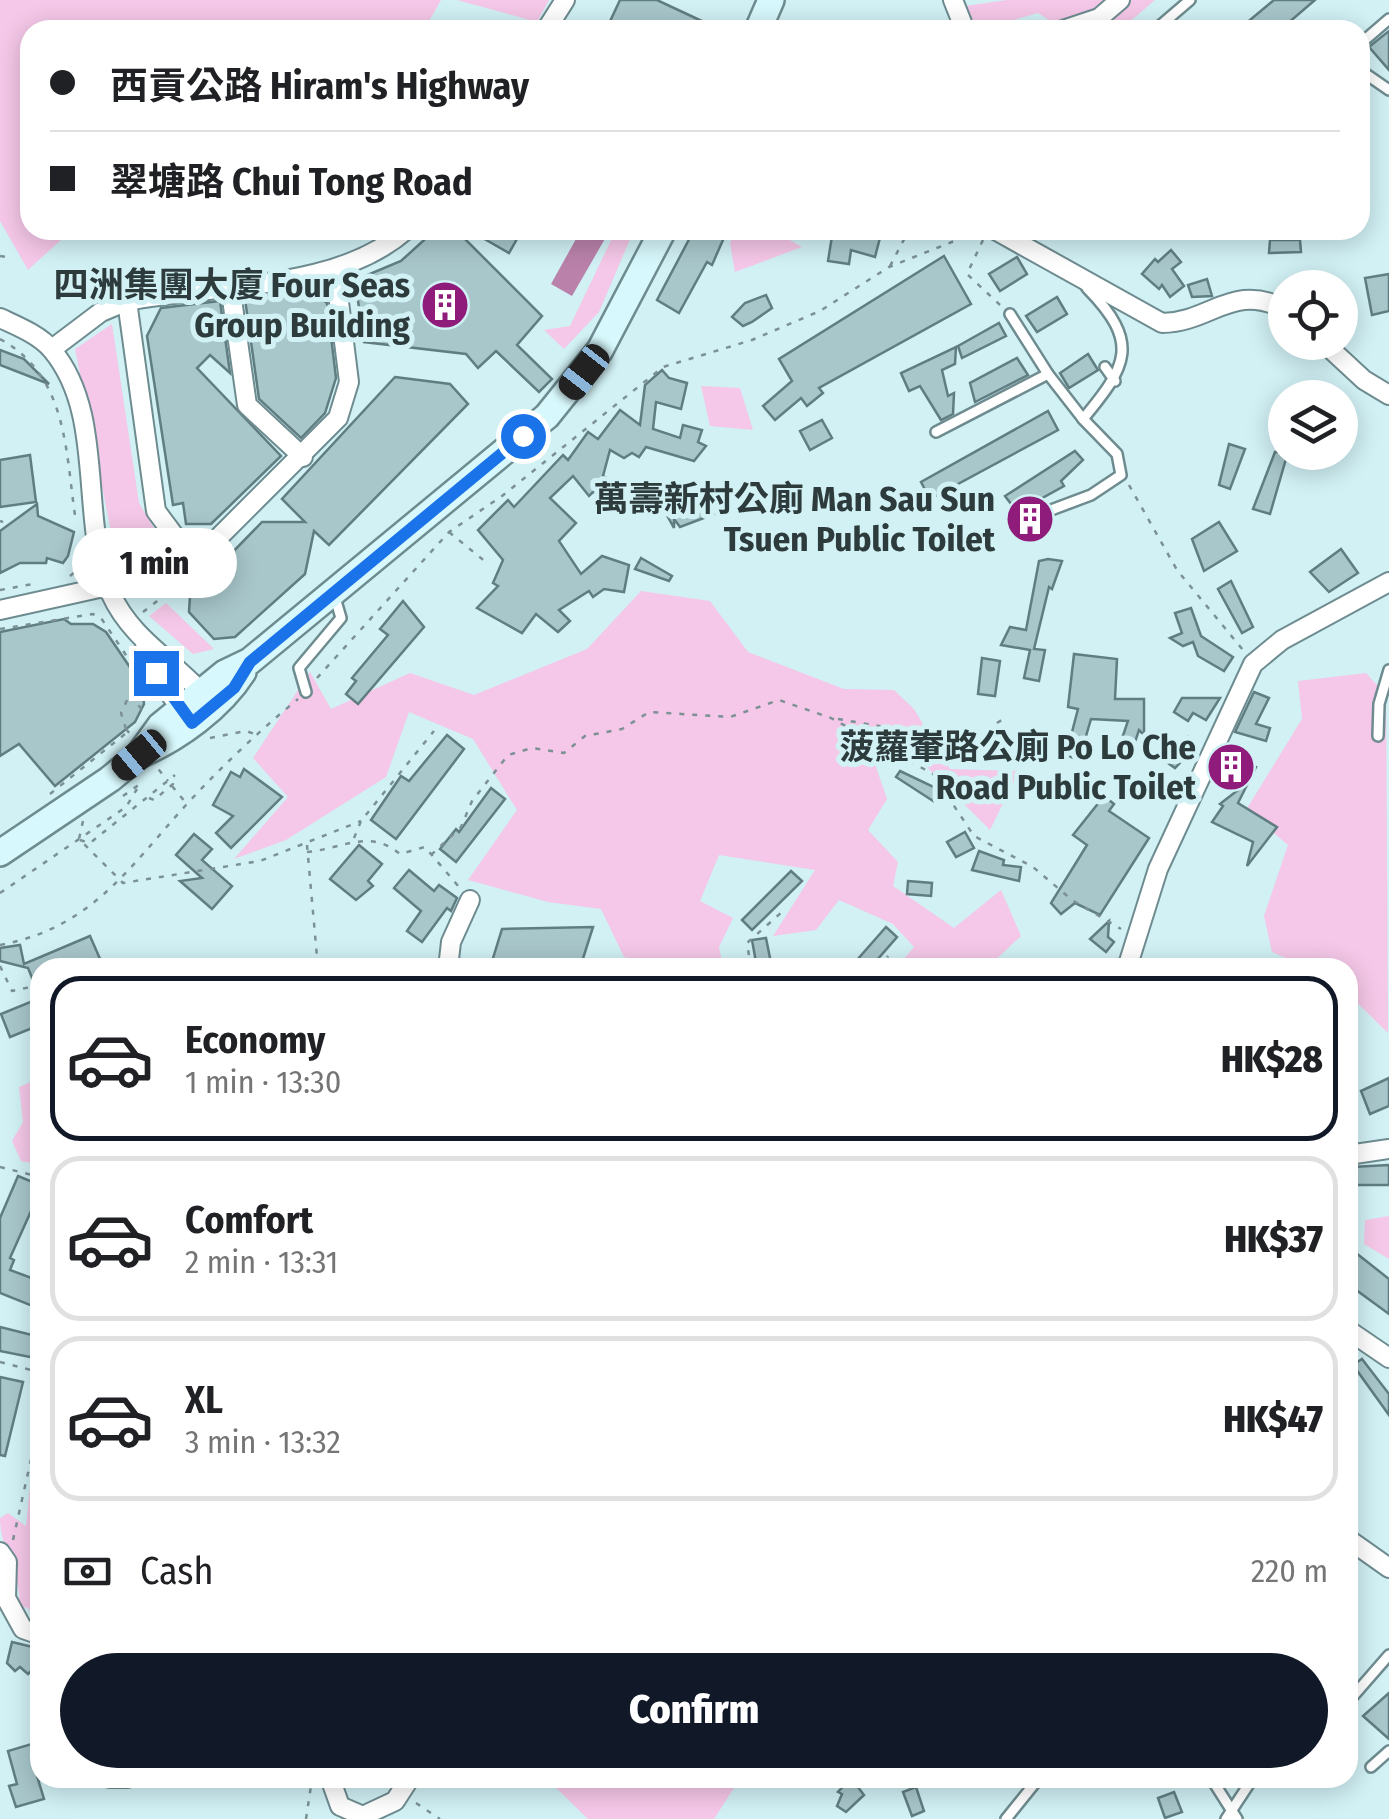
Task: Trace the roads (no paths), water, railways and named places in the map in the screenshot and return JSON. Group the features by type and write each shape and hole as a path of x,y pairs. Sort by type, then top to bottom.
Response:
{"main road":[{"path":"0,853 146,763 160,726 193,724 225,672 250,662 546,416 600,350 658,240"}],"street":[{"path":"1094,20 1120,0"},
{"path":"52,349 102,312 127,302 336,270 393,240"},
{"path":"1008,240 1072,272 1133,310 1162,322 1188,320 1247,297 1268,304"},
{"path":"167,590 303,458 338,418 349,382 336,270"},
{"path":"230,285 248,404 303,458"},
{"path":"127,302 156,511 194,562"},
{"path":"0,318 52,349 77,401 108,586 145,643 156,673 193,724"},
{"path":"1345,360 1389,396"},
{"path":"1130,958 1170,844 1253,664 1282,640 1389,582"},
{"path":"0,610 108,586"},
{"path":"145,643 206,699"},
{"path":"449,958 451,942 470,900"},
{"path":"1358,1149 1389,1149"},
{"path":"1358,1337 1389,1358"},
{"path":"1358,1546 1389,1568"},
{"path":"2,1554 6,1598 23,1629 30,1632"},
{"path":"334,1788 340,1806 363,1816 395,1800 404,1788"}],"lane":[{"path":"1167,20 1190,0"},
{"path":"1370,35 1389,19"},
{"path":"1072,272 1112,316 1125,351 1115,381 1083,419"},
{"path":"1010,314 1048,374 1117,454 1121,475 1092,495 1043,513"},
{"path":"1105,367 1115,381"},
{"path":"936,432 1048,374"},
{"path":"306,692 298,668 341,618 332,592"},
{"path":"1378,736 1379,704 1389,670"},
{"path":"1358,1690 1389,1654"},
{"path":"1371,1767 1389,1752"},
{"path":"1006,1819 1031,1788"},
{"path":"1216,1788 1232,1817"},
{"path":"1232,1817 1248,1788"}],"place":[{"name":"四洲集團大廈 Four Seas Group Building","path":"445,305"},
{"name":"萬壽新村公廁 Man Sau Sun Tsuen Public Toilet","path":"1030,519"},
{"name":"菠蘿輋路公廁 Po Lo Che Road Public Toilet","path":"1231,767"}]}
